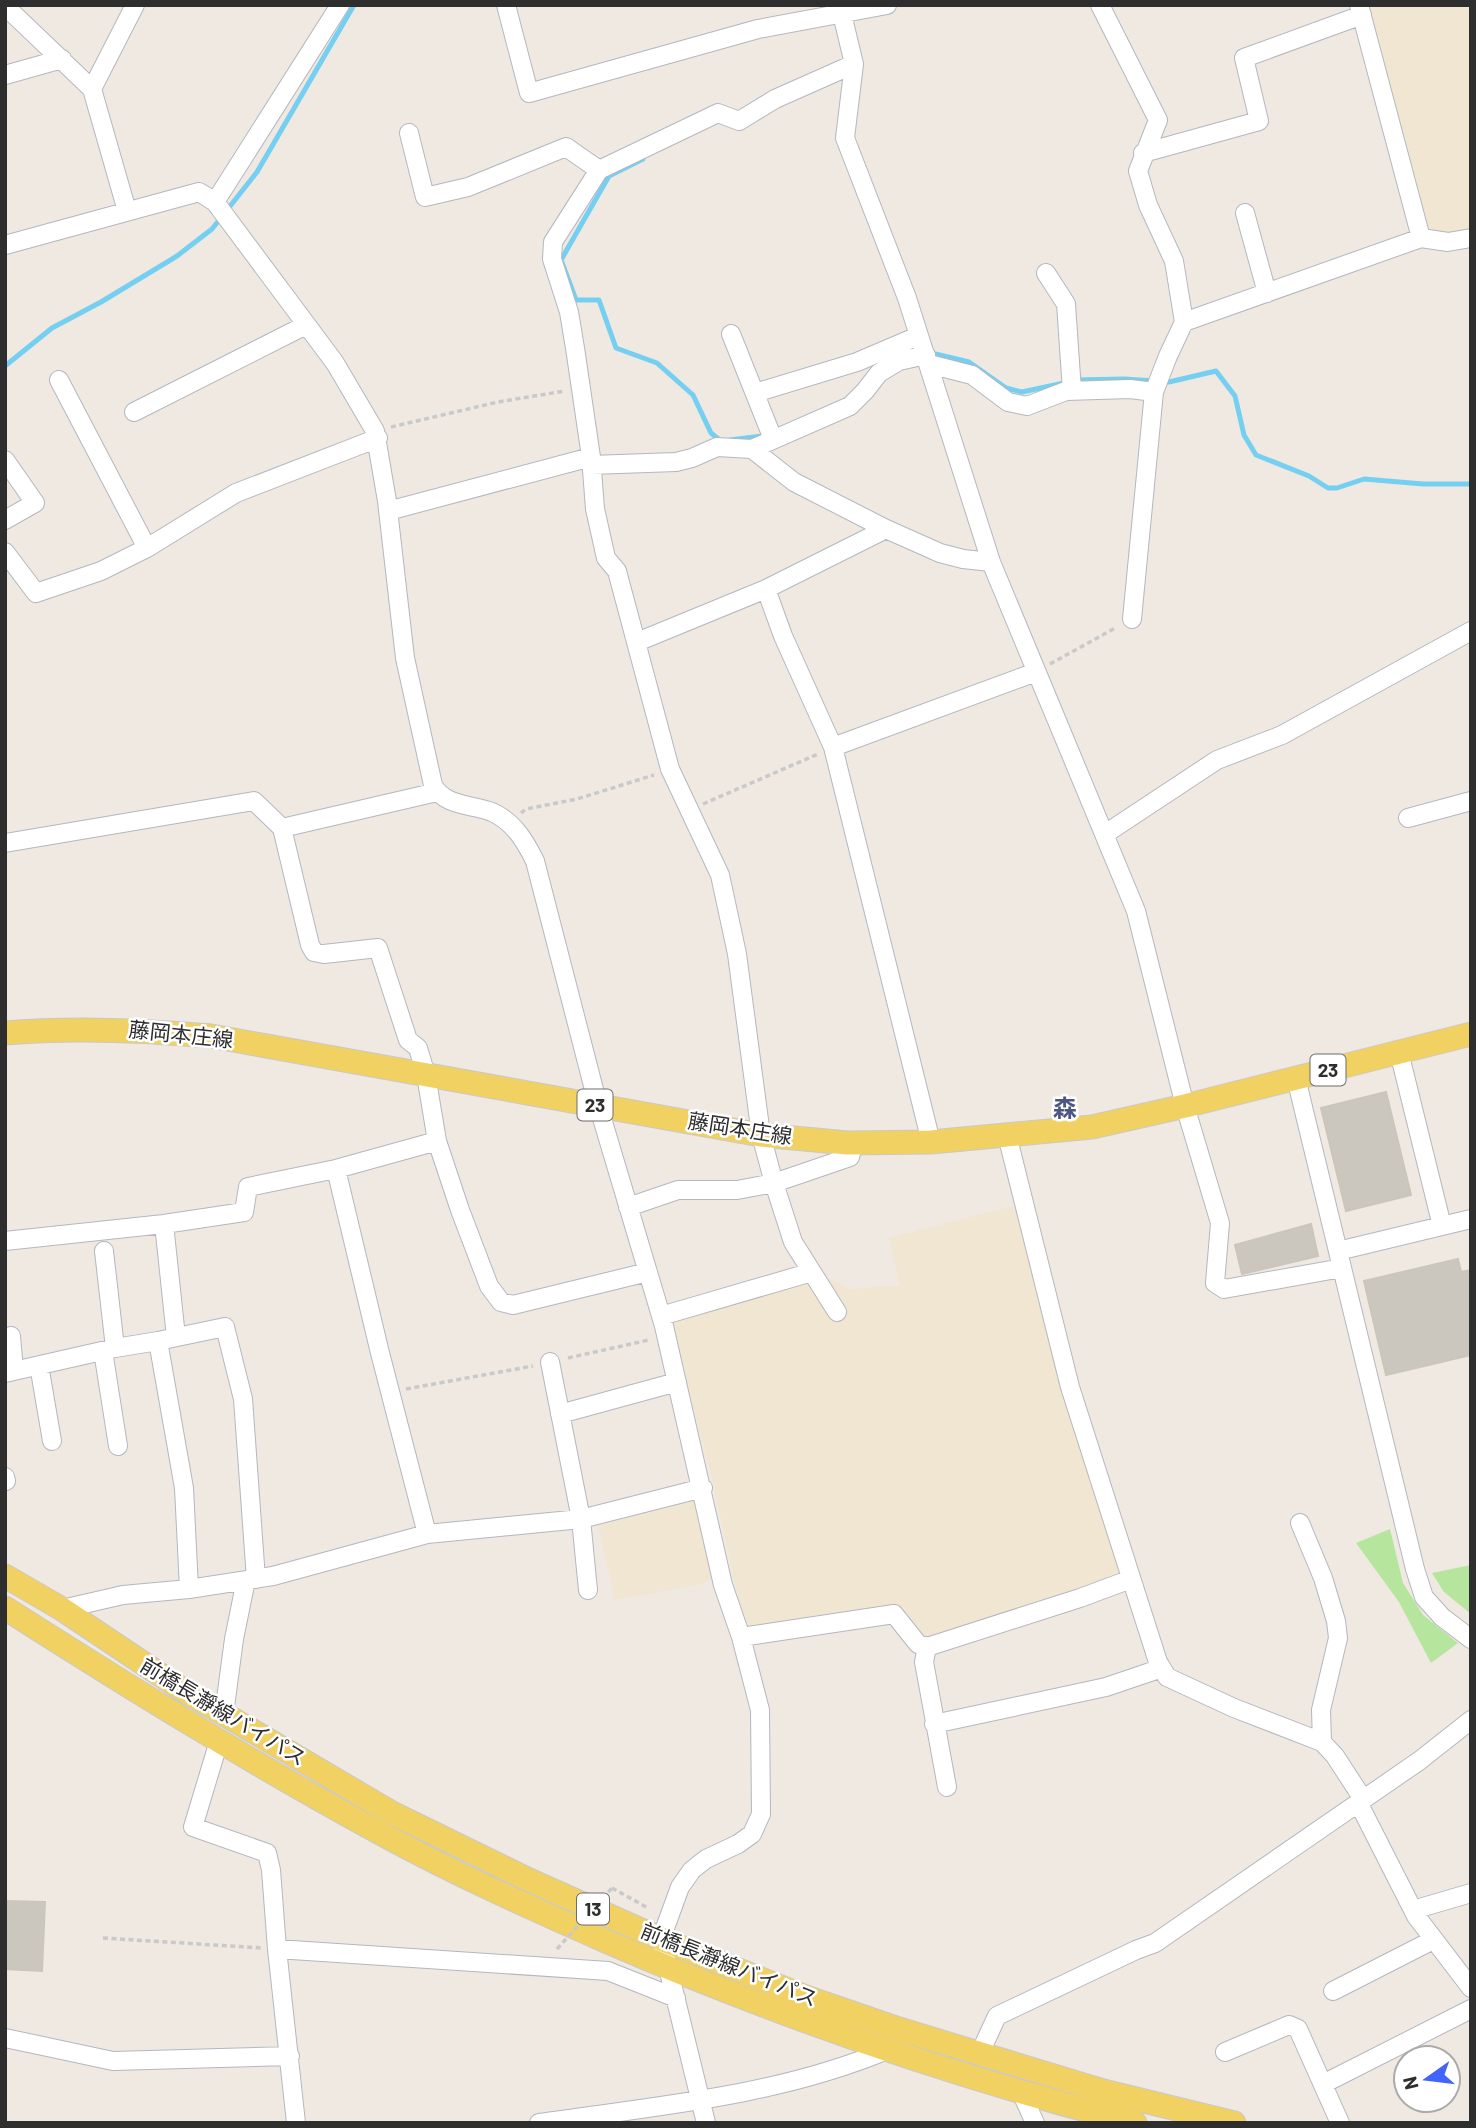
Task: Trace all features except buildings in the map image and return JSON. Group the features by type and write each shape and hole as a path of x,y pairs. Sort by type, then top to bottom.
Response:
{"main road":[{"name":"藤岡本庄線","path":"5,1033 44,1029 119,1028 211,1036 761,1135 854,1142 931,1142 1092,1127 1471,1034"},
{"name":"前橋長瀞線バイパス","path":"5,1576 62,1609 183,1690 392,1813 529,1880 661,1939 806,1997 979,2055 1103,2091 1234,2123"},
{"name":"前橋長瀞線バイパス","path":"5,1608 219,1741 395,1841 519,1903 669,1968 824,2029 1021,2092 1135,2123"}],"street":[{"path":"92,89 135,5"},
{"path":"215,202 288,83 340,5"},
{"path":"506,5 528,93 758,29 887,5"},
{"path":"1100,5 1158,120 1138,171 1148,205 1174,261 1184,322 1154,393 1132,619"},
{"path":"5,6 92,89 127,211"},
{"path":"1143,153 1259,121 1244,58 1360,10 1421,238"},
{"path":"842,13 854,64 845,138 907,298 991,562 1136,911 1185,1106 1220,1223 1215,1283 1224,1289 1340,1260 1471,1219"},
{"path":"5,75 62,58"},
{"path":"837,1312 793,1242 761,1135 737,954 720,875 670,769 617,570 606,558 595,509 591,461 569,312 552,259 553,242 598,170 718,114 739,121 775,99 854,64"},
{"path":"409,133 425,197 468,187 566,148 598,170"},
{"path":"5,245 199,192 215,202 335,363 377,435 405,658 427,762 437,792 446,800 492,812 507,821 524,837 535,861 598,1105 662,1316 723,1585 741,1637 760,1710 761,1814 752,1834 738,1844 706,1859 692,1870 680,1887 661,1939 706,2123"},
{"path":"1245,213 1267,293"},
{"path":"1184,322 1421,238 1448,242 1471,238"},
{"path":"1046,273 1066,304 1072,391"},
{"path":"134,412 306,325"},
{"path":"731,334 774,439"},
{"path":"755,393 857,362 918,335"},
{"path":"388,511 591,461 676,462 717,447 752,449 850,406 879,373 899,361 928,359 972,374 1008,402 1027,406 1066,391 1130,389 1154,393"},
{"path":"59,380 147,548"},
{"path":"5,552 36,593 101,572 147,548 236,493 377,435"},
{"path":"752,449 794,482 886,529 940,553 991,562"},
{"path":"5,460 35,503 5,520"},
{"path":"637,642 766,589 886,529"},
{"path":"766,589 783,636 833,747 931,1142"},
{"path":"1105,834 1217,760 1282,734 1471,631"},
{"path":"833,747 1036,672"},
{"path":"282,828 437,792"},
{"path":"5,843 254,801 282,828 310,945 314,952 324,954 378,948 408,1040 418,1048 426,1075 437,1141 460,1210 489,1286 501,1302 513,1305 648,1272"},
{"path":"1408,818 1471,801"},
{"path":"1399,1052 1442,1226"},
{"path":"1296,1078 1415,1569 1424,1597 1442,1618 1471,1639"},
{"path":"1007,1135 1070,1387 1151,1642 1162,1668 1167,1677 1234,1708 1322,1742 1335,1756 1361,1801 1413,1910 1471,1988"},
{"path":"5,1241 164,1224 244,1212 248,1187 336,1169 437,1141"},
{"path":"628,1207 678,1190 737,1189 774,1183 850,1157 854,1142"},
{"path":"336,1169 426,1534"},
{"path":"164,1224 176,1337"},
{"path":"104,1251 118,1446"},
{"path":"662,1316 812,1272"},
{"path":"11,1336 10,1372 225,1326 243,1399 251,1579 234,1639 224,1714"},
{"path":"158,1341 184,1488 190,1589"},
{"path":"550,1362 581,1519 588,1590"},
{"path":"39,1365 52,1441"},
{"path":"560,1413 677,1382"},
{"path":"62,1609 123,1595 190,1589 273,1576 426,1534 581,1519 703,1488"},
{"path":"1300,1523 1323,1577 1336,1621 1338,1638 1321,1710 1322,1742"},
{"path":"741,1637 894,1614 918,1644 927,1647 1131,1579"},
{"path":"927,1647 924,1662 947,1787"},
{"path":"934,1724 1107,1687 1162,1668"},
{"path":"979,2055 996,2016 1155,1943 1429,1754 1471,1720"},
{"path":"219,1741 192,1827 267,1853 271,1870 296,2123"},
{"path":"1413,1910 1471,1893"},
{"path":"1333,1991 1433,1940"},
{"path":"277,1949 608,1971 676,1998"},
{"path":"1324,2084 1471,2009"},
{"path":"1225,2052 1289,2025 1298,2029 1340,2123"},
{"path":"5,2038 113,2061 290,2056"},
{"path":"539,2123 652,2108 794,2081 849,2066 887,2050"},
{"path":"1021,2092 1035,2123"}],"path":[{"path":"377,435 498,402 581,389"},
{"path":"1036,672 1132,619"},
{"path":"689,810 833,747"},
{"path":"507,821 526,809 577,799 670,769"},
{"path":"390,1392 550,1362 667,1335"},
{"path":"557,1949 612,1888 648,1908"},
{"path":"103,1938 277,1949"}],"shaded area":[{"path":"1365,5 1471,5 1471,233 1437,234 1427,224"},
{"path":"1021,1204 1121,1570 1084,1588 924,1642 900,1605 758,1629 743,1621 712,1478 670,1318 819,1274 850,1289 900,1286 889,1238"},
{"path":"694,1495 714,1577 702,1584 615,1600 597,1520"}],"green space":[{"path":"1390,1529 1403,1583 1423,1615 1458,1643 1431,1663 1399,1602 1356,1543"},
{"path":"1471,1565 1471,1614 1444,1592 1432,1573"}],"waterway":[{"path":"5,366 52,328 177,256 212,229 257,172 354,5"},
{"path":"643,159 609,176 561,260 576,300 599,300 616,348 657,363 693,395 711,433 721,441"},
{"path":"927,352 969,362 1006,388 1022,392 1064,383"},
{"path":"1074,380 1169,382 1216,371 1235,396 1244,435 1256,455 1309,476 1328,488 1337,488 1364,479 1423,484 1471,484"},
{"path":"730,440 762,436"}],"district":[{"name":"森","path":"1065,1109"}]}
